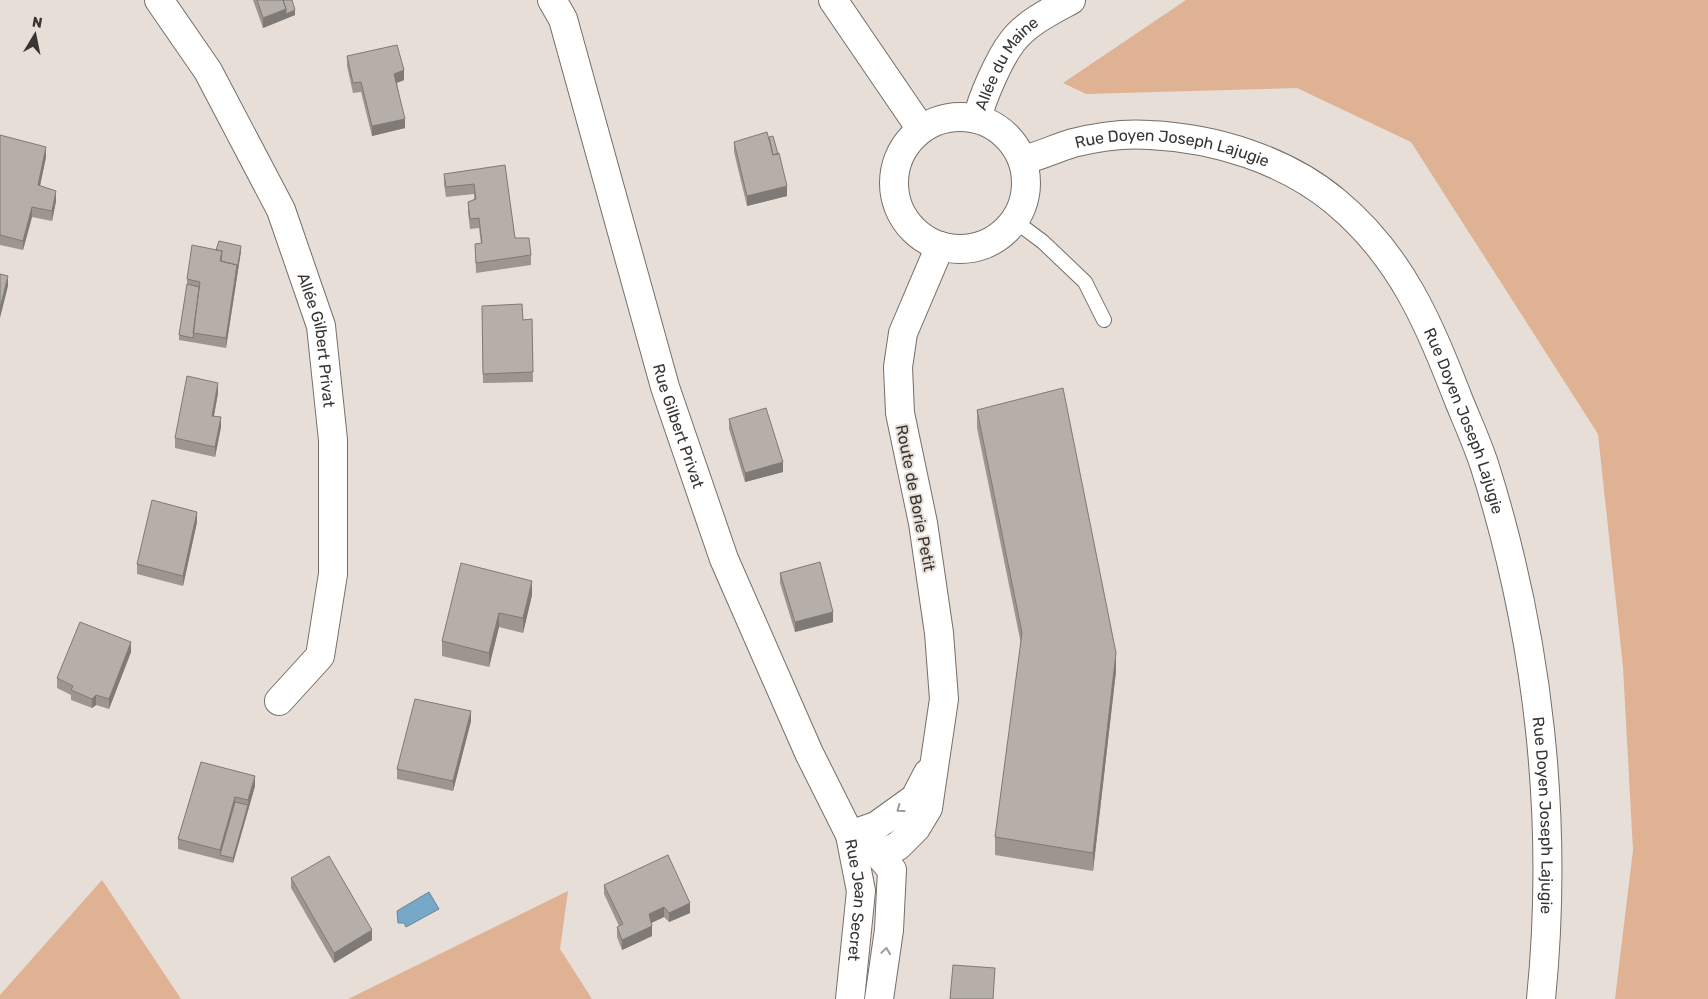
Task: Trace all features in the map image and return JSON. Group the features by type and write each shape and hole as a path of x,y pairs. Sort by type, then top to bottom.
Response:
{"street":[{"name":"Allée Gilbert Privat","path":"159,0 208,71 281,210 321,326 333,440 333,574 320,656 279,701"},
{"name":"Rue Gilbert Privat","path":"552,0 563,19 665,387 724,560 810,753 850,835"},
{"path":"833,0 921,129"},
{"name":"Allée du Maine","path":"977,119 980,106 1012,42 1043,15 1071,0"},
{"path":"958,116 977,119 992,125 1006,134 1023,160 1027,182 1024,202 1015,221 1000,236 982,246 960,250 940,246 921,237 906,222 896,196 894,183 897,162 907,144 921,129 939,120 958,116"},
{"name":"Rue Doyen Joseph Lajugie","path":"1023,160 1074,143 1102,138 1148,134 1194,140 1253,154 1301,178 1335,201 1372,237 1403,277 1432,330 1484,465 1512,564 1532,666 1544,760 1548,845 1548,930 1541,999"},
{"name":"Route de Borie Petit","path":"879,855 898,846 916,828 928,808 944,699 939,633 923,523 900,413 898,367 904,333 940,246"},
{"name":"Route de Borie Petit","path":"850,835 876,826 915,798 937,756"},
{"name":"Rue Jean Secret","path":"850,835 879,855 892,870 889,930 880,999"},
{"name":"Rue Jean Secret","path":"850,835 861,890 850,999"}],"lane":[{"path":"1015,221 1043,242 1085,282 1104,320"}],"shaded area":[{"path":"1186,0 1708,0 1708,999 1615,999 1633,850 1623,667 1598,434 1411,142 1297,88 1086,94 1063,83"},
{"path":"102,880 181,999 0,999 0,995"},
{"path":"568,891 560,949 592,999 348,999"}],"water":[{"path":"429,892 439,909 406,927 404,923 398,923 397,911"}],"building":[{"path":"257,0 283,0 286,9 263,18"},
{"path":"283,0 292,0 295,10 286,14"},
{"path":"397,45 404,70 394,74 405,119 372,126 361,82 353,83 347,56"},
{"path":"767,132 773,155 779,153 787,186 747,196 734,142"},
{"path":"0,135 46,147 38,185 56,191 52,211 32,207 23,241 0,235"},
{"path":"773,136 778,154 773,155 769,137"},
{"path":"505,165 515,238 529,238 531,255 476,263 475,244 482,243 479,218 470,219 468,202 476,199 474,184 446,187 444,174"},
{"path":"219,241 241,246 237,270 237,265 221,261 222,251 216,250"},
{"path":"192,245 222,251 220,261 237,265 226,338 193,333 200,282 187,279"},
{"path":"0,274 8,276 0,308"},
{"path":"187,284 199,287 193,338 179,335"},
{"path":"522,304 523,320 532,319 533,372 483,374 482,306"},
{"path":"187,376 218,383 212,416 221,417 215,447 175,438"},
{"path":"1063,388 1116,653 1093,853 995,837 1022,633 977,410"},
{"path":"766,408 783,462 745,473 729,419"},
{"path":"152,500 197,512 183,576 137,564"},
{"path":"820,562 833,612 795,622 780,573"},
{"path":"461,563 532,581 523,618 499,613 489,653 442,641"},
{"path":"80,622 131,642 109,699 96,695 92,699 71,690 73,686 57,678"},
{"path":"415,699 471,711 453,781 397,769"},
{"path":"201,762 255,776 248,800 235,797 220,850 178,839"},
{"path":"235,802 248,805 233,858 220,855"},
{"path":"668,855 690,903 669,913 664,907 649,914 652,926 622,940 617,927 623,924 604,885"},
{"path":"329,856 372,930 334,953 291,878"},
{"path":"953,965 995,968 993,999 950,999"}]}
